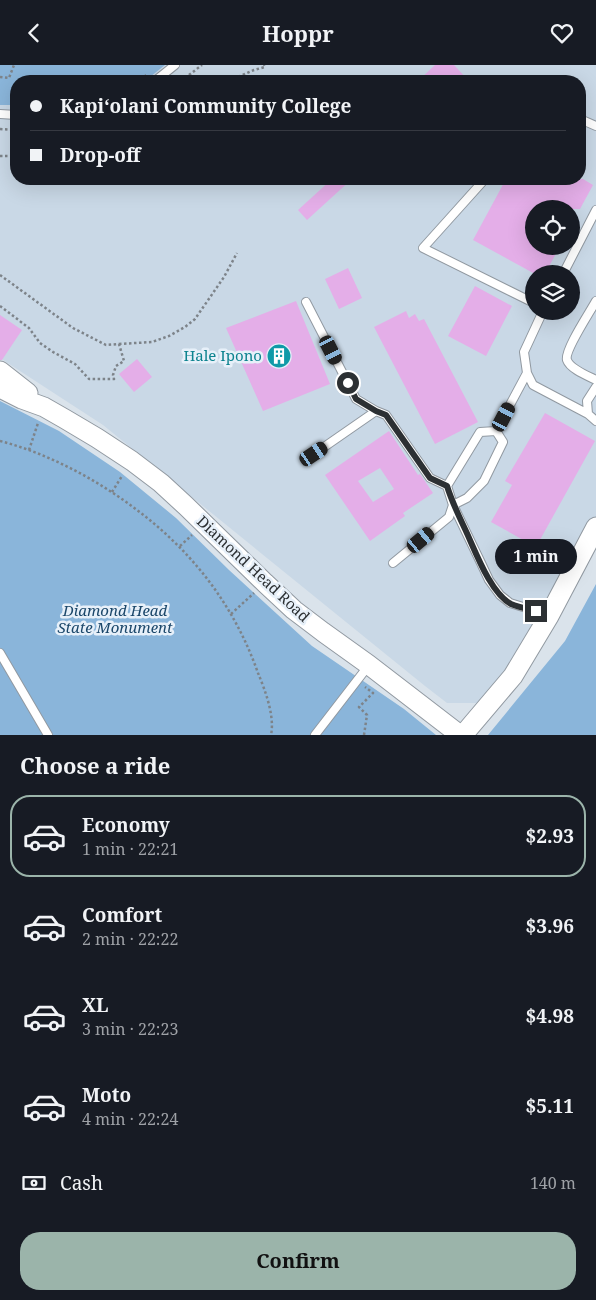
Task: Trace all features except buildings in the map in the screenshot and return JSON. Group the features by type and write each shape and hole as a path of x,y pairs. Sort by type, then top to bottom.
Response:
{"street":[{"name":"Diamond Head Road","path":"0,371 41,415"},
{"name":"Diamond Head Road","path":"0,388 22,399 41,415 97,438 128,458 160,483 294,610 462,735"},
{"path":"462,735 513,676 550,616 596,527"}],"lane":[{"path":"162,75 175,65"},
{"path":"480,185 422,248 525,299"},
{"path":"568,265 596,210"},
{"path":"596,301 568,351 567,360 572,367 596,380"},
{"path":"306,302 356,399 386,415 430,478 447,486 453,505 489,580 500,595 510,603 550,616"},
{"path":"539,320 524,352 527,373 533,385 596,421"},
{"path":"496,431 527,373"},
{"path":"588,415 587,401 596,387"},
{"path":"314,454 376,411"},
{"path":"447,486 480,432 496,431"},
{"path":"393,563 449,517 453,505 466,498 484,481 504,442 496,431"},
{"path":"0,653 48,735"},
{"path":"315,735 369,665"}],"path":[{"path":"189,75 202,65"},
{"path":"243,75 265,67 264,65"},
{"path":"0,275 73,327 106,345 152,342 169,336 195,319 224,277 237,253"},
{"path":"0,306 29,328 40,343 52,352 75,364 89,379 114,379 113,375 116,366 124,361 119,344"},
{"path":"29,450 41,415"},
{"path":"0,441 29,450 77,472 112,492 147,517 180,546 216,590 248,645 264,687 272,719 271,735"},
{"path":"112,492 124,472"},
{"path":"180,546 189,537"},
{"path":"231,614 249,598"},
{"path":"356,680 373,693 359,707 367,715 364,735"}],"shaded area":[{"path":"0,65 596,65 596,517 516,669 483,703 447,703 103,425 0,358"}],"green space":[{"path":"0,65 165,65 152,75 10,75 10,105 0,105"},
{"name":"Diamond Head State Monument","path":"0,401 59,431 120,472 176,518 229,570 312,646 404,709 436,735 0,735"},
{"path":"596,584 596,735 488,735 565,641"}],"place":[{"name":"Hale Ipono","path":"279,356"}],"route":[{"path":"348,383 356,399 386,415 430,478 447,486 453,505 489,580 500,595 510,603 536,611"}]}
